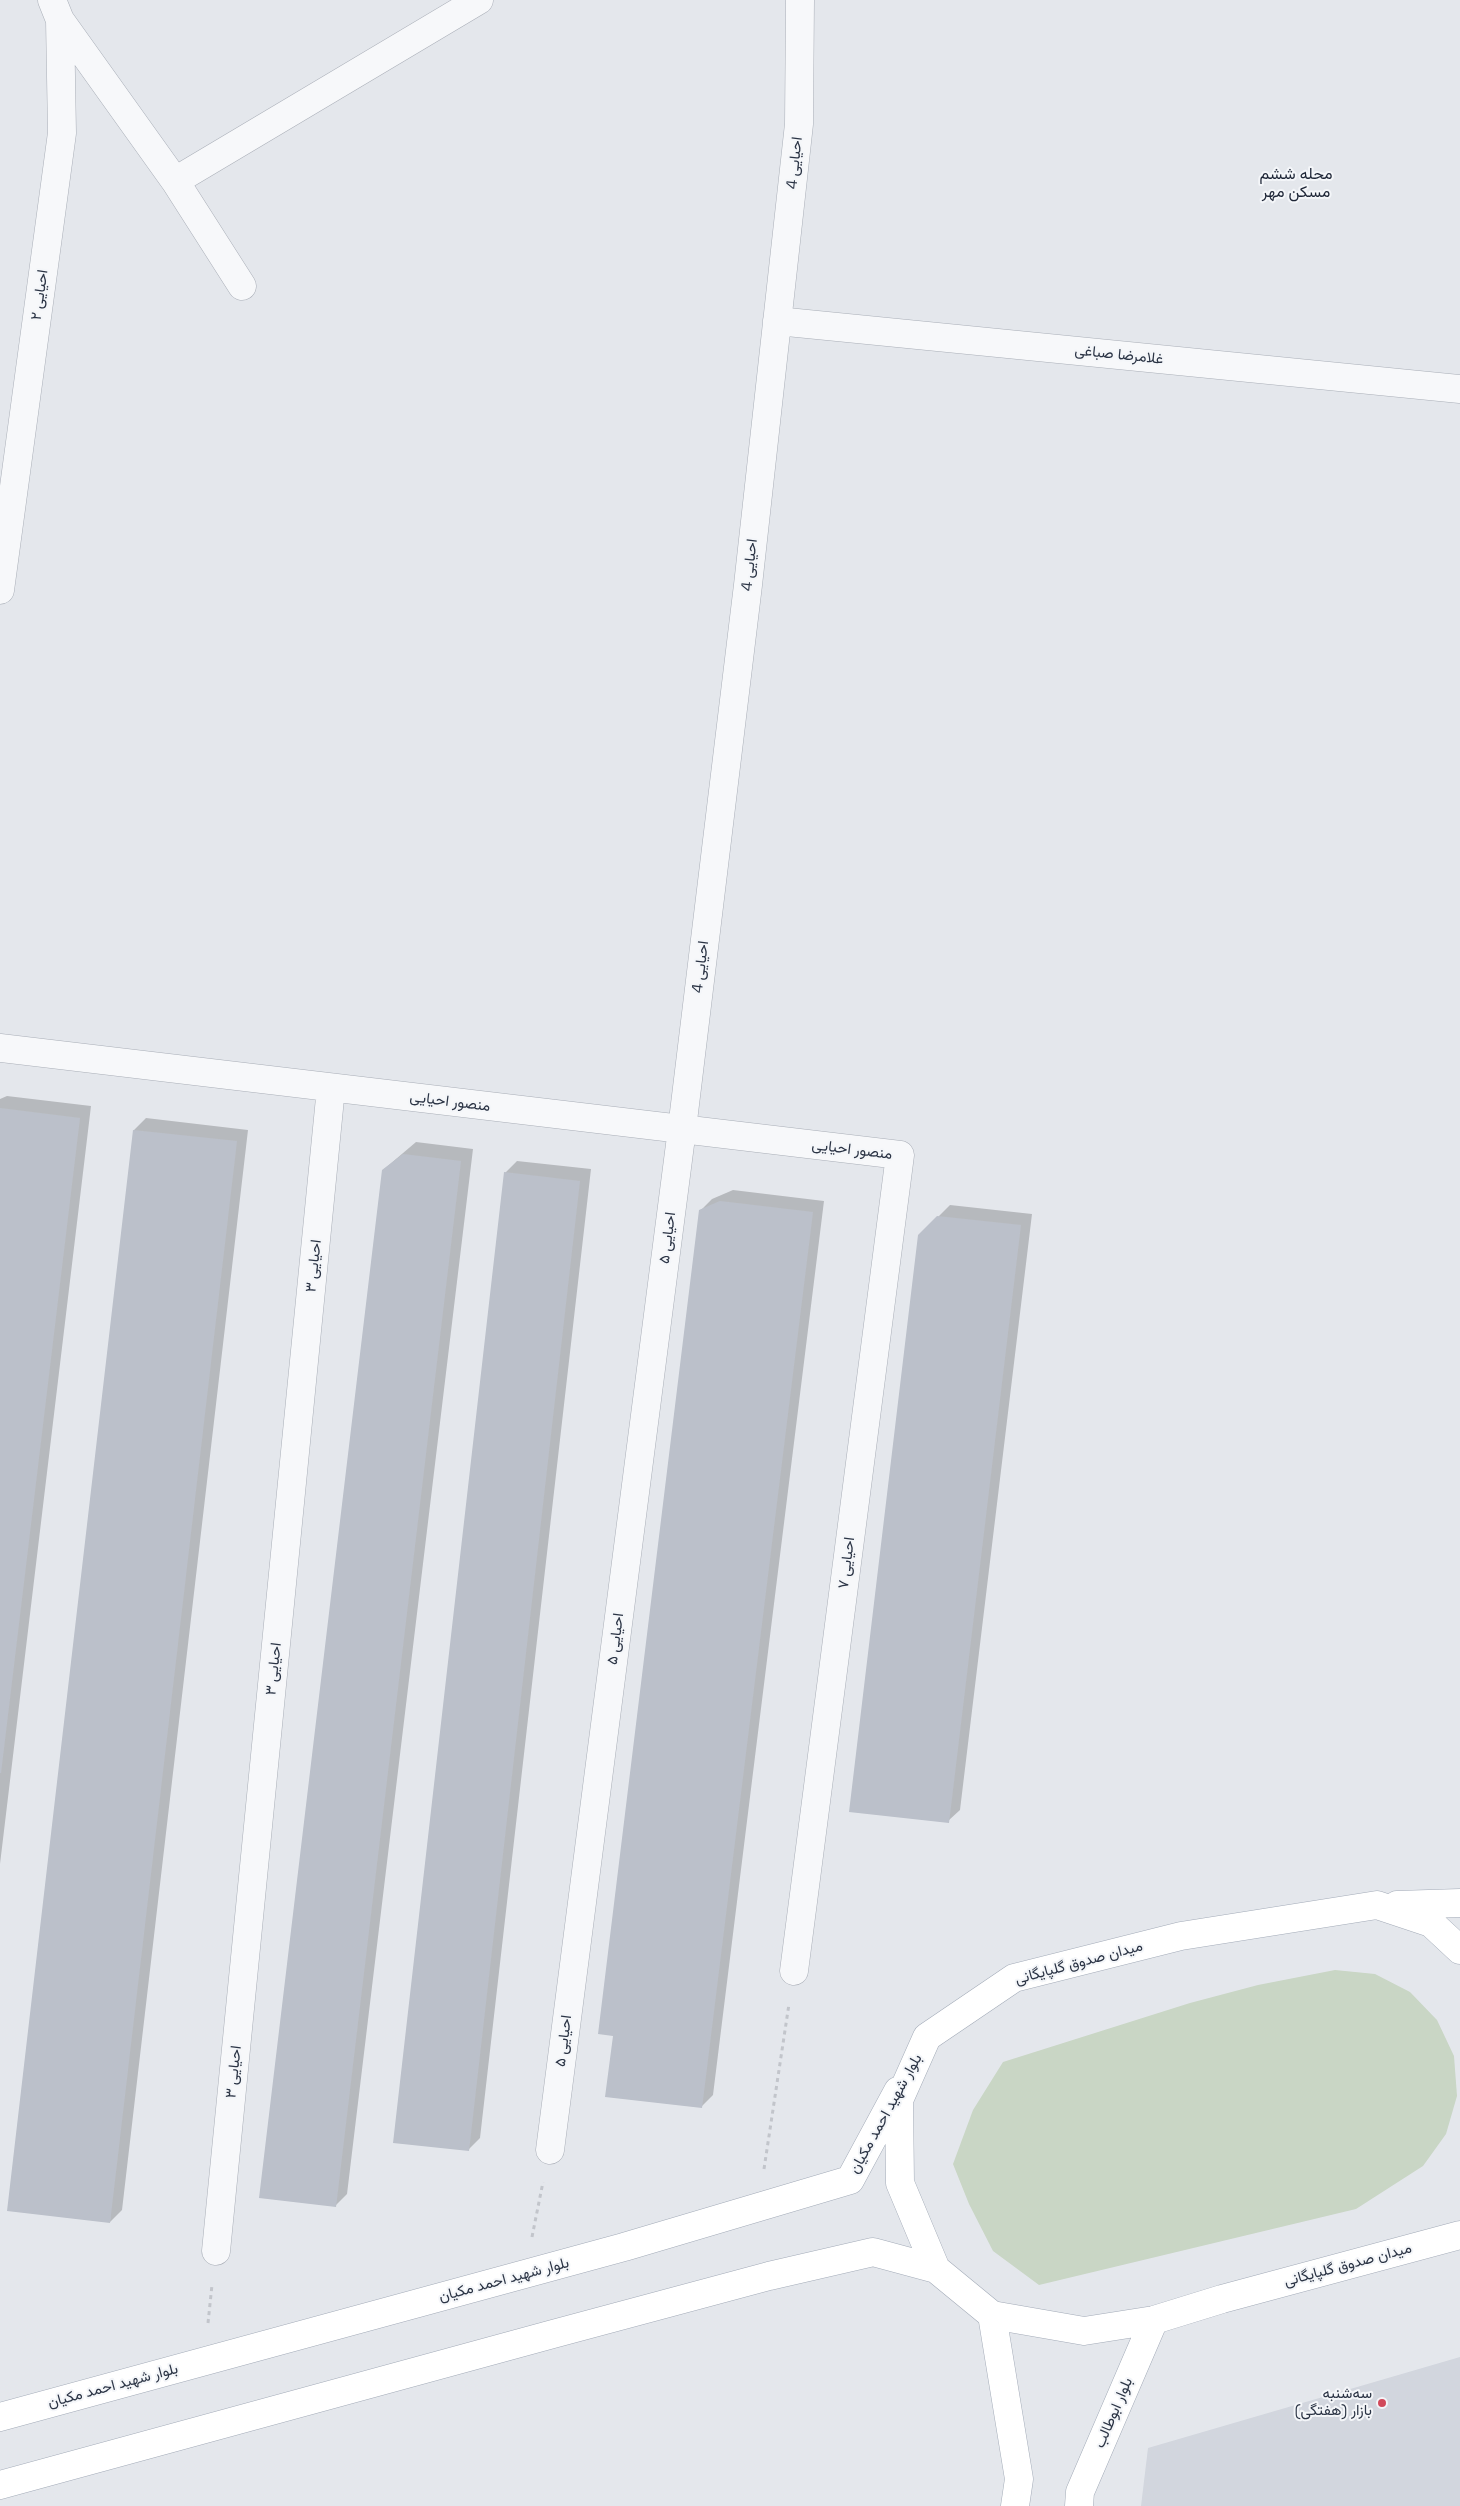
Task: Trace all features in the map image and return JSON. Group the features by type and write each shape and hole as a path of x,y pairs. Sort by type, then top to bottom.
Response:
{"main road":[{"path":"1377,1905 1460,1903"},
{"name":"میدان صدوق گلپایگانی","path":"1460,1950 1430,1923 1377,1905 1181,1936 1014,1978 928,2037 899,2100 900,2183 936,2269 992,2315 1084,2331 1154,2320 1222,2299 1460,2234"},
{"name":"بلوار شهید احمد مکیان","path":"0,2417 524,2274 850,2180 928,2037"},
{"path":"0,2485 534,2339 873,2252 936,2269"},
{"path":"992,2315 1019,2479 1015,2506"},
{"name":"بلوار ابوطالب","path":"1079,2506 1080,2492 1154,2320"}],"street":[{"path":"175,181 478,0"},
{"name":"احیایی 4","path":"682,1129 799,124 800,0"},
{"path":"56,10 175,181 242,286"},
{"name":"احیایی ۲","path":"0,590 62,133 56,10"},
{"name":"غلامرضا صباغی","path":"777,321 1460,388"},
{"name":"منصور احیایی","path":"0,1048 900,1155"},
{"name":"احیایی ۳","path":"216,2251 331,1088"},
{"name":"احیایی ۵","path":"550,2150 682,1129"},
{"name":"احیایی ۷","path":"794,1971 900,1155"}],"path":[{"path":"759,2207 794,1971"},
{"path":"524,2274 550,2150"},
{"path":"204,2361 216,2251"}],"shaded area":[{"name":"سه‌شنبه بازار (هفتگی)","path":"1460,2357 1460,2506 1141,2506 1148,2448"}],"green space":[{"path":"1335,1970 1375,1974 1410,1992 1437,2020 1454,2056 1457,2096 1446,2134 1423,2166 1356,2209 1039,2285 993,2251 969,2204 953,2164 973,2110 1003,2062 1190,2003 1258,1985"}],"building":[{"path":"0,1108 80,1118 1,1773 0,1773"},
{"path":"133,1130 237,1141 110,2223 7,2211"},
{"path":"403,1154 461,1161 336,2207 259,2198 382,1170"},
{"path":"504,1172 580,1181 469,2151 393,2143"},
{"path":"720,1201 813,1212 702,2108 605,2097 613,2036 598,2034 699,1210"},
{"path":"937,1216 1021,1225 949,1823 849,1812 918,1235"}],"place":[{"name":"سه‌شنبه بازار (هفتگی)","path":"1382,2403"}],"district":[{"name":"محله ششم مسکن مهر","path":"1296,184"}]}
